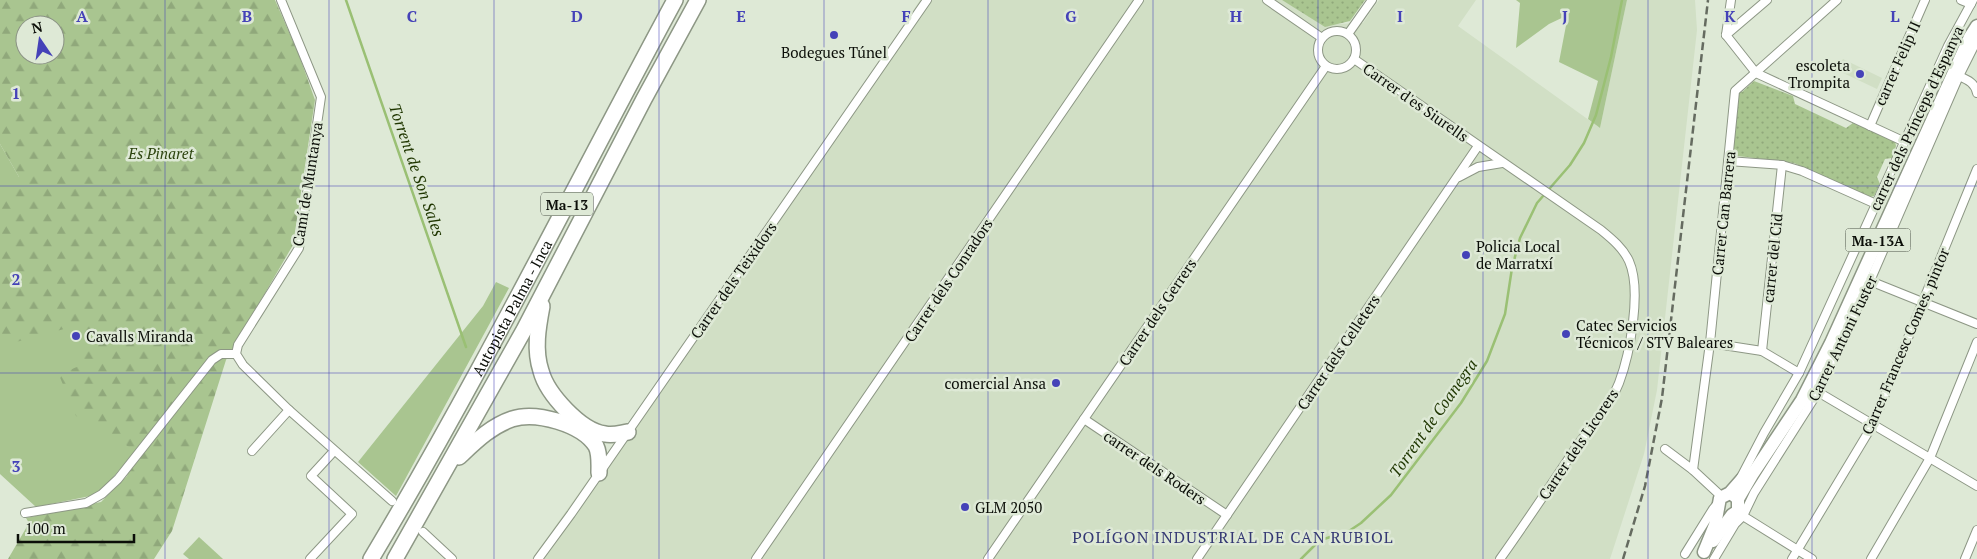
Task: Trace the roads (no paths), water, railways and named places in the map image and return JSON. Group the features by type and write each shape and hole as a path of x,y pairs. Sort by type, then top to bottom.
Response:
{"highway":[{"name":"Autopista Palma - Inca","path":"371,559 410,494 514,304 675,0"},
{"name":"Autopista Palma - Inca","path":"395,559 447,469 544,292 644,99 698,0"},
{"path":"544,292 537,352 541,372 550,390 560,405 593,430 605,434 628,432"},
{"path":"447,469 482,436 498,425 513,418 531,416 549,418 564,423 591,441 597,448 599,473"}],"main road":[{"name":"Ma-13A","path":"1706,557 1715,525 1727,498 1770,450 1802,400 1831,343 1970,37 1977,26"},
{"name":"Ma-13A","path":"1706,557 1738,515 1738,511 1727,498"}],"street":[{"name":"Camí de Muntanya","path":"236,354 238,345 298,248 321,97 281,0"},
{"name":"Carrer dels Teixidors","path":"538,559 927,0"},
{"name":"Carrer dels Conradors","path":"756,559 1139,0"},
{"path":"1267,0 1322,38"},
{"path":"1348,34 1372,0"},
{"path":"1731,0 1726,35 1756,73 1904,142"},
{"path":"1726,35 1767,0"},
{"name":"Carrer Can Barrera","path":"1693,470 1710,343 1735,91 1837,0"},
{"name":"carrer Felip II","path":"1870,126 1925,0"},
{"path":"1961,0 1972,2"},
{"name":"carrer dels Prínceps d'Espanya","path":"1685,554 1713,508 1727,498 1799,374 1948,46 1972,2"},
{"path":"1337,31 1348,34 1356,48 1354,59 1344,68 1332,69 1326,66 1318,56 1322,38 1326,34 1337,31"},
{"name":"Carrer Antoni Fuster","path":"1738,515 1818,392 1870,281 1959,76 1977,40"},
{"name":"Carrer d'es Siurells","path":"1354,59 1552,196"},
{"name":"Carrer dels Gerrers","path":"988,559 1326,66"},
{"path":"1959,76 1969,80 1976,88 1977,93"},
{"name":"Carrer dels Celleters","path":"1197,559 1478,146"},
{"path":"1728,161 1782,165 1802,170 1876,204"},
{"path":"1456,178 1478,167 1502,163"},
{"name":"carrer del Cid","path":"1762,351 1782,165"},
{"name":"Carrer Francesc Comes, pintor","path":"1792,559 1872,426 1977,169"},
{"name":"Carrer dels Licorers","path":"1500,559 1618,384 1627,350 1635,289 1633,272 1628,259 1618,244 1552,196"},
{"path":"1870,281 1977,324"},
{"path":"1871,559 1930,458 1977,342"},
{"path":"1710,343 1762,351 1799,374"},
{"path":"26,513 86,503 102,494 118,479 212,360 221,354 236,354 243,365 289,410 392,501"},
{"path":"1818,392 1872,426 1977,486"},
{"path":"252,451 289,410"},
{"name":"carrer dels Roders","path":"1084,419 1227,516"},
{"path":"1665,449 1727,498"},
{"path":"310,559 352,514 311,476 334,451"},
{"path":"1738,515 1812,559"},
{"path":"1965,559 1977,530"},
{"path":"423,532 452,559"}],"waterway":[{"name":"Torrent de Son Sales","path":"346,0 466,347"},
{"name":"Torrent de Coanegra","path":"1301,559 1324,539 1349,531 1361,523 1391,495 1461,403 1487,361 1505,314 1512,268 1520,238 1537,203 1570,165 1584,143 1596,115 1611,57 1622,0"}],"railway":[{"path":"1623,559 1645,486 1662,398 1708,0"}],"place":[{"name":"Bodegues Túnel","path":"834,35"},
{"name":"escoleta Trompita","path":"1860,74"},
{"name":"Policia Local de Marratxí","path":"1466,255"},
{"name":"Catec Servicios Técnicos / STV Baleares","path":"1566,334"},
{"name":"Cavalls Miranda","path":"76,336"},
{"name":"comercial Ansa","path":"1056,383"},
{"name":"GLM 2050","path":"965,507"}],"district":[{"name":"POLÍGON INDUSTRIAL DE CAN RUBIOL","path":"1233,537"}],"park label":[{"name":"Es Pinaret","path":"161,153"}]}
